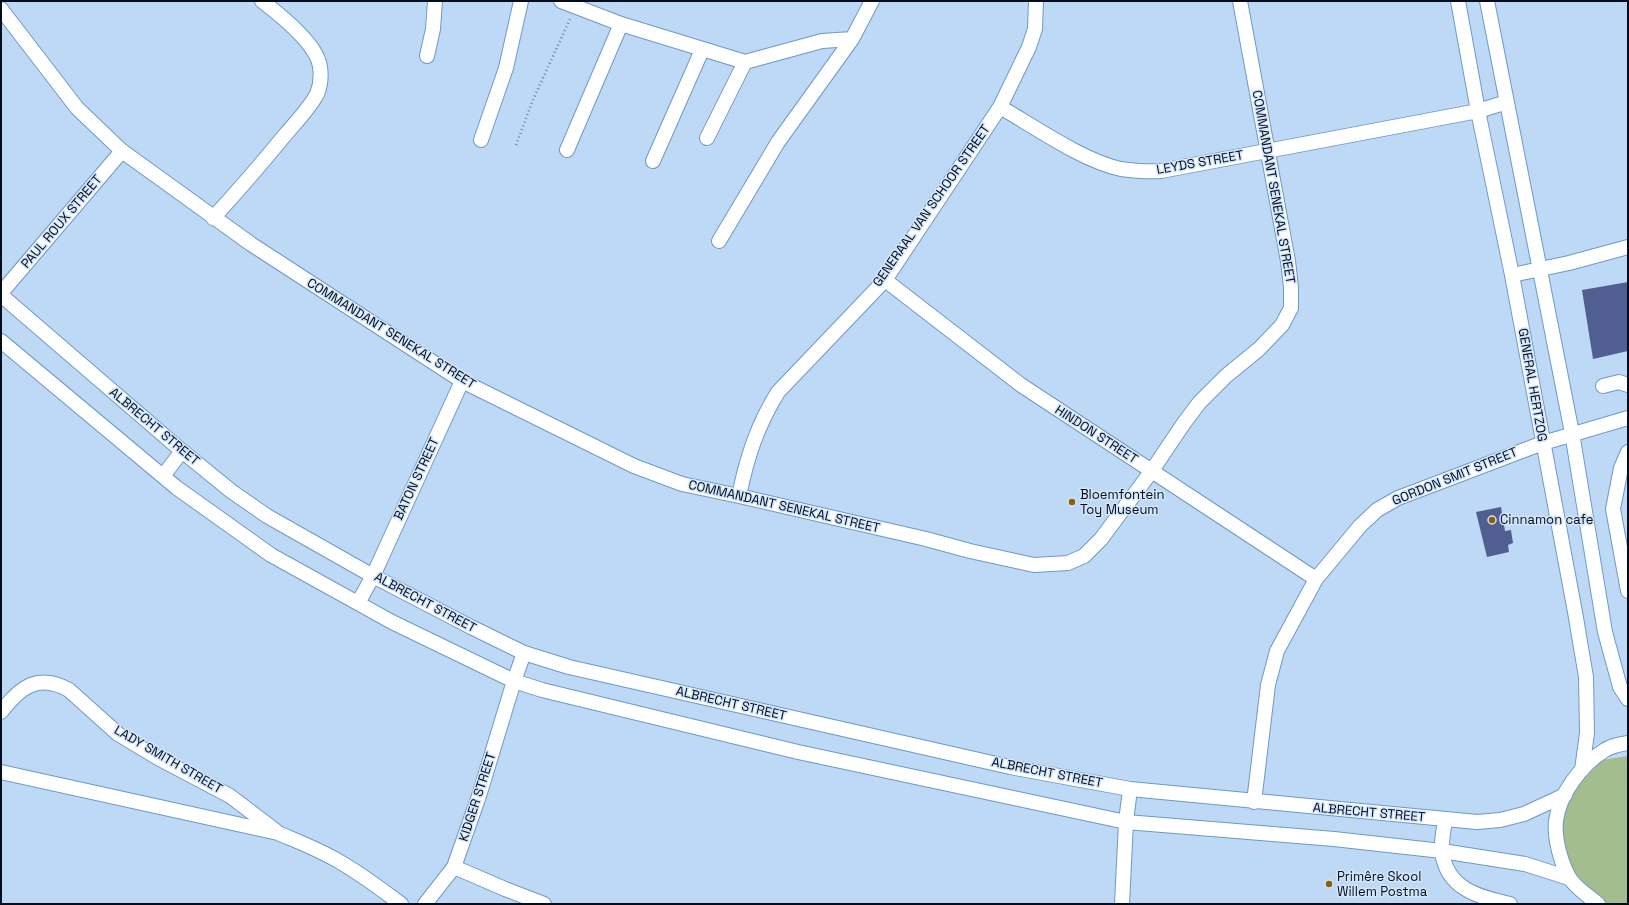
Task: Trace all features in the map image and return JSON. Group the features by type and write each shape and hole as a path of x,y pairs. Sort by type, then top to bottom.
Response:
{"street":[{"path":"213,218 258,168 307,109 317,93 320,83 321,71 316,55 302,37 262,1"},
{"path":"427,56 433,29 435,1"},
{"path":"481,140 506,68 521,1"},
{"path":"561,1 577,4 621,24 745,62 822,41 852,39"},
{"path":"719,241 778,142 852,39 872,1"},
{"name":"GENERAAL VAN SCHOOR STREET","path":"739,496 745,463 766,412 778,392 885,280 1000,107 1029,47 1035,29 1036,1"},
{"name":"COMMANDANT SENEKAL STREET","path":"1,9 77,108 122,151 250,244 462,381 634,466 682,484 1034,565 1053,565 1068,563 1084,556 1101,539 1151,472 1199,403 1282,325 1291,308 1291,287 1288,261 1240,1"},
{"name":"GENERAL HERTZOG","path":"1458,1 1478,111 1512,275 1586,677 1587,733 1582,770"},
{"path":"1487,1 1572,433 1605,632 1613,666 1620,687 1628,699"},
{"path":"567,150 621,24"},
{"path":"653,161 702,50"},
{"path":"707,138 745,62"},
{"name":"LEYDS STREET","path":"1000,107 1080,153 1121,169 1143,172 1161,171 1478,111 1507,102"},
{"name":"PAUL ROUX STREET","path":"1,294 122,151"},
{"path":"1512,275 1628,248"},
{"name":"HINDON STREET","path":"885,280 1021,385 1151,472 1316,579"},
{"name":"ALBRECHT STREET","path":"1,294 182,451 231,491 267,516 373,576 471,628 524,653 569,667 777,715 1010,767 1130,789 1254,802 1477,822 1500,820 1524,814 1565,795"},
{"path":"1,341 163,476 226,524 271,555 392,622 514,680 549,692 798,752 1126,822 1334,839 1488,857 1525,864 1569,878 1598,904"},
{"name":"BATON STREET","path":"358,603 373,576 462,381"},
{"path":"1603,386 1619,382 1628,385"},
{"name":"GORDON SMIT STREET","path":"1254,802 1268,685 1277,651 1316,579 1360,526 1378,510 1398,498 1543,443 1572,433 1628,418"},
{"path":"163,476 182,451"},
{"path":"1628,452 1621,468 1613,509 1628,591"},
{"name":"KIDGER STREET","path":"425,904 454,867 479,796 514,680 524,653"},
{"name":"LADY SMITH STREET","path":"1,712 10,700 23,688 36,683 49,682 59,685 68,690 118,734 158,758 230,796 278,833"},
{"path":"1569,878 1557,839 1556,822 1558,810 1565,795 1582,770 1606,750 1628,743"},
{"name":"LADY SMITH STREET","path":"1,772 278,833 340,861 364,876 401,904"},
{"path":"1122,904 1126,822 1130,789"},
{"path":"1445,820 1442,851 1453,878 1466,890 1489,899 1510,904"},
{"path":"454,867 505,890 544,904"}],"path":[{"path":"516,145 532,102 577,4"}],"green space":[{"path":"1628,756 1628,904 1598,904 1562,862 1558,822 1574,785 1602,760"}],"building":[{"path":"1628,282 1628,351 1593,359 1582,290"},
{"path":"1501,507 1505,531 1511,530 1513,543 1508,545 1509,552 1487,557 1476,512"}],"place":[{"name":"Bloemfontein Toy Museum","path":"1072,502"},
{"name":"Cinnamon cafe","path":"1492,520"},
{"name":"Primêre Skool Willem Postma","path":"1329,884"}]}
